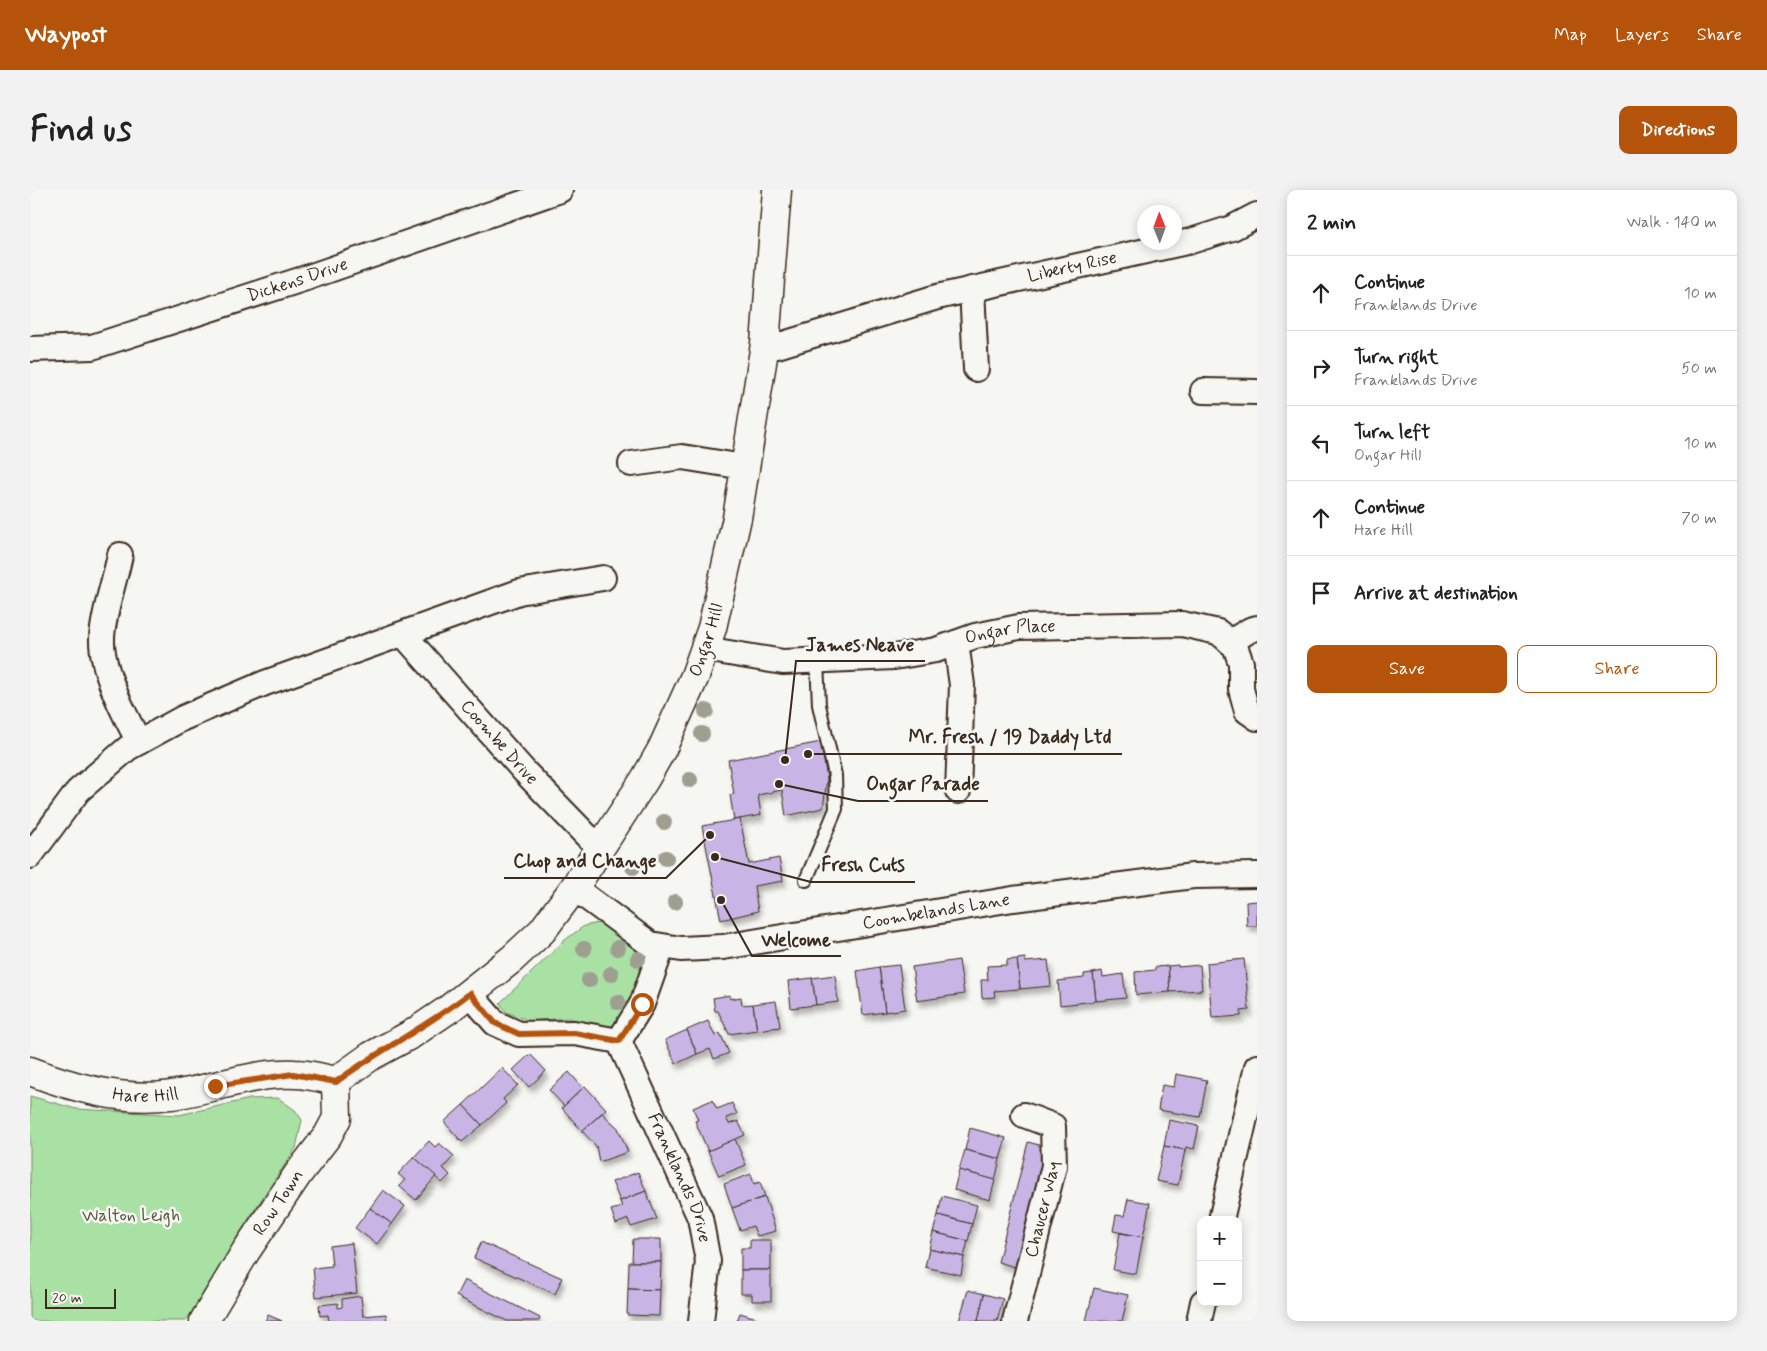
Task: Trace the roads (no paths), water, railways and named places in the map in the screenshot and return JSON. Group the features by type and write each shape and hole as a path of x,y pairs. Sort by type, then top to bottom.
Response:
{"street":[{"name":"Dickens Drive","path":"30,349 92,347 303,279 560,190"},
{"name":"Ongar Hill","path":"459,1001 542,932 574,888 662,749 695,676 705,649 724,580 737,518 765,344 777,190"},
{"name":"Liberty Rise","path":"765,344 777,346 937,297 1192,241 1232,228 1257,215"},
{"path":"972,289 975,369"},
{"path":"1203,391 1257,392"},
{"path":"631,464 682,457 744,467"},
{"path":"120,555 102,637 103,656 125,716 139,742"},
{"path":"30,856 78,791 128,748 183,718 265,683 519,592 604,578"},
{"name":"Ongar Place","path":"705,649 784,662 894,657 936,650 975,636 1019,627 1173,624 1218,632 1230,642"},
{"path":"1257,628 1230,642 1235,646 1241,663 1241,689 1247,711 1257,718"},
{"name":"Coombe Drive","path":"403,634 524,771 587,836 601,845"},
{"path":"956,643 962,685 958,790"},
{"name":"Coombelands Lane","path":"574,888 639,937 662,947 681,949 724,947 1014,899 1193,876 1257,875"},
{"path":"336,1082 371,1056 412,1034 459,1001 495,1023 519,1034 574,1033 619,1041 642,1004 662,947"},
{"name":"Franklands Drive","path":"619,1041 700,1218 708,1261 701,1321"},
{"path":"1222,1216 1257,1067"},
{"name":"Hare Hill","path":"30,1071 82,1088 133,1096 171,1096 215,1086 293,1074 336,1082"},
{"name":"Row Town","path":"204,1321 246,1251 338,1118 336,1082"},
{"name":"Chaucer Way","path":"1015,1321 1054,1166 1053,1126 1024,1115"},
{"path":"1199,1321 1202,1306"}],"lane":[{"path":"806,880 836,809 835,775 819,705 817,660"}],"place":[{"name":"Mr. Fresh / 19 Daddy Ltd","path":"808,754"},
{"name":"James Neave","path":"785,760"},
{"name":"Ongar Parade","path":"779,784"},
{"name":"Chop and Change","path":"710,835"},
{"name":"Fresh Cuts","path":"715,857"},
{"name":"Welcome","path":"721,900"}],"park label":[{"name":"Walton Leigh","path":"131,1216"}]}
